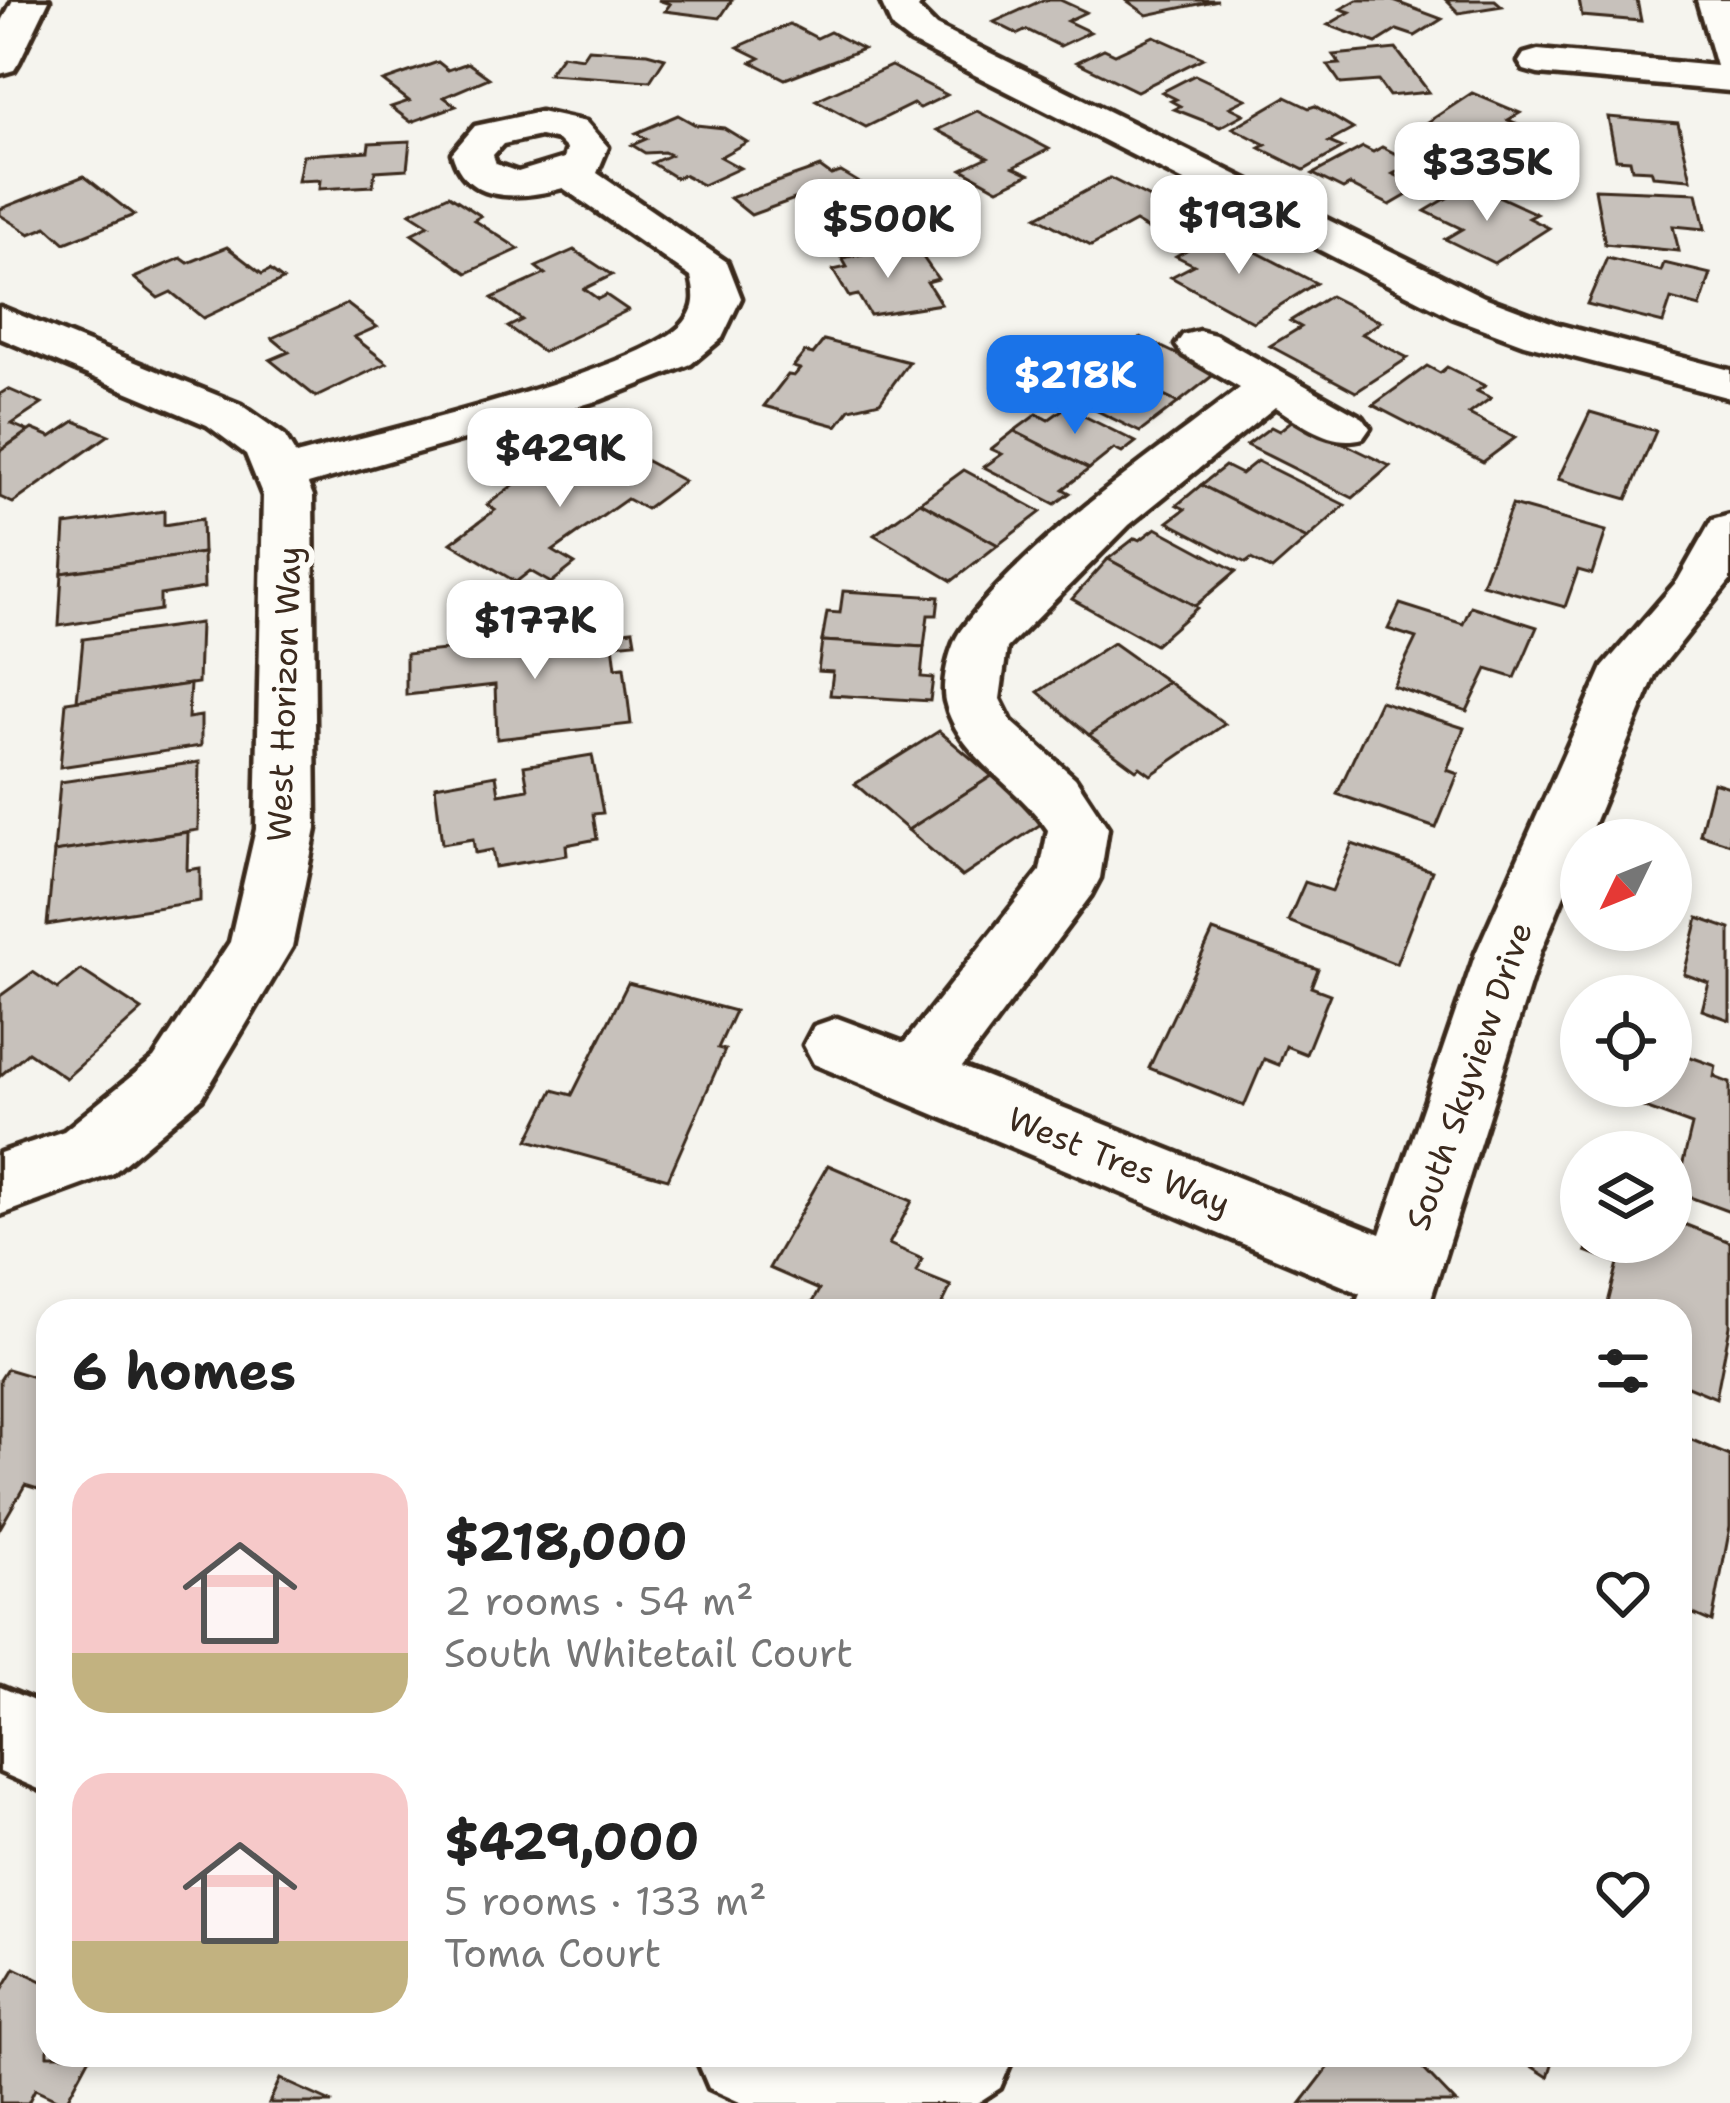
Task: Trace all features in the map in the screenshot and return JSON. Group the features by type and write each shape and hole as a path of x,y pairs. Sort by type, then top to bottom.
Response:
{"street":[{"path":"0,62 31,0"},
{"path":"906,0 897,2 906,21 923,34 1468,307 1540,334 1730,384"},
{"path":"1715,0 1730,59"},
{"path":"1538,62 1730,79"},
{"path":"279,476 583,390 675,354 706,328 719,298 711,271 570,174"},
{"name":"West Horizon Way","path":"0,321 224,415 267,446 288,496 286,829 260,947 178,1078 88,1153 0,1184"},
{"path":"1199,345 1346,428"},
{"path":"916,1077 1069,878 1078,828 1054,794 989,734 972,699 980,644 1014,604 1111,513 1272,386"},
{"name":"South Skyview Drive","path":"1395,1294 1508,953 1631,667 1700,590 1730,532"},
{"name":"West Tres Way","path":"837,1045 1395,1294"},
{"path":"0,1729 36,1745"},
{"path":"769,2067 851,2103"},
{"path":"889,2103 948,2067"}],"building":[{"path":"658,0 732,0 720,18 665,11 670,4"},
{"path":"1043,0 1060,0 1086,12 1067,21 1090,32 1060,46 1027,30 1018,34 994,22"},
{"path":"1126,0 1218,0 1147,15"},
{"path":"1357,0 1391,0 1442,19 1415,36 1397,30 1376,43 1328,25 1350,12 1341,9"},
{"path":"1446,0 1495,0 1502,6 1459,13"},
{"path":"1579,0 1637,0 1641,21 1582,16"},
{"path":"790,24 817,38 830,32 863,49 785,79 752,62 760,58 738,47"},
{"path":"1154,36 1203,58 1137,91 1077,62 1104,49 1115,54"},
{"path":"588,49 665,58 650,81 548,74 562,55 582,58"},
{"path":"1396,49 1429,92 1389,96 1378,81 1341,84 1328,65 1340,64 1333,55"},
{"path":"438,62 448,70 468,63 489,78 444,97 456,106 411,122 391,107 409,101 383,81"},
{"path":"891,66 947,95 920,108 913,104 866,127 816,100"},
{"path":"1195,75 1246,99 1230,107 1244,114 1220,127 1174,109 1180,106 1171,101 1176,99 1162,92"},
{"path":"1472,93 1520,113 1508,120 1544,135 1511,158 1422,126"},
{"path":"1286,97 1309,108 1315,106 1353,129 1329,142 1343,148 1304,170 1233,128"},
{"path":"977,111 1049,149 1014,167 1029,174 998,189 962,169 988,157 937,130"},
{"path":"678,115 696,125 724,128 747,142 720,157 740,168 703,185 684,175 676,178 652,163 670,155 645,153 632,145 646,139 636,133"},
{"path":"1608,117 1678,123 1691,179 1653,176 1651,170 1632,169 1630,160 1616,159"},
{"path":"410,141 407,169 375,171 373,186 319,189 320,180 298,181 303,155 368,151 369,143"},
{"path":"1363,147 1373,152 1382,147 1414,163 1393,174 1421,187 1390,205 1350,185 1343,189 1313,174"},
{"path":"820,167 831,175 841,172 873,191 871,198 848,204 850,212 838,217 818,210 823,202 819,199 808,203 800,197 751,215 730,198"},
{"path":"84,176 134,215 65,243 47,227 30,234 0,215 0,209"},
{"path":"1110,178 1179,213 1149,230 1135,222 1091,246 1037,217"},
{"path":"1464,188 1479,195 1487,191 1537,214 1529,218 1549,228 1494,263 1445,239 1462,229 1425,211"},
{"path":"1595,189 1697,193 1705,229 1673,226 1679,251 1605,244"},
{"path":"449,195 481,216 474,220 519,249 467,273 411,234 429,225 410,213"},
{"path":"1218,232 1316,283 1253,322 1171,277 1194,265 1176,256"},
{"path":"227,247 262,274 270,270 283,280 203,318 171,292 158,298 134,278 181,258 188,263"},
{"path":"894,248 900,256 920,253 938,279 927,282 941,304 870,315 858,295 849,297 833,270 847,267 842,258"},
{"path":"574,250 612,275 584,289 598,299 606,295 628,310 543,352 508,327 522,320 492,298 545,274 536,267"},
{"path":"1607,258 1661,271 1664,263 1711,274 1700,307 1671,299 1663,323 1587,304"},
{"path":"1330,296 1381,322 1362,334 1408,358 1356,392 1270,346 1301,327 1290,321"},
{"path":"347,304 377,327 354,337 387,363 316,397 270,360 289,352 272,338"},
{"path":"1141,337 1216,373 1178,403 1102,366"},
{"path":"824,340 909,362 880,402 850,409 837,426 764,406 788,375 800,369 793,367 805,352 813,354"},
{"path":"1102,366 1178,403 1140,432 1063,394"},
{"path":"1427,366 1440,373 1447,367 1485,386 1477,391 1491,398 1469,414 1515,438 1483,462 1373,405"},
{"path":"8,389 42,404 12,424 28,431 0,451 0,394"},
{"path":"1066,407 1136,442 1122,453 1114,449 1089,469 1014,431 1037,414 1048,420"},
{"path":"1590,412 1656,431 1627,499 1558,479"},
{"path":"1294,419 1390,466 1353,498 1247,445 1271,427 1279,431"},
{"path":"75,421 109,435 13,503 0,497 0,451 32,429 51,437"},
{"path":"1014,431 1089,469 1063,489 1070,493 1055,504 984,467 1002,454 991,449"},
{"path":"615,444 684,481 646,509 627,499 553,551 575,564 551,583 530,571 516,582 451,543 495,510 487,505 545,461 550,464 573,449 592,460"},
{"path":"1257,461 1345,505 1307,539 1201,485 1225,466 1241,474"},
{"path":"964,470 1041,512 998,545 920,502"},
{"path":"1201,485 1307,539 1272,570 1251,559 1246,563 1168,522 1185,509 1177,505"},
{"path":"920,502 998,545 952,581 874,535"},
{"path":"1512,505 1606,531 1592,574 1578,570 1565,607 1482,584"},
{"path":"164,511 164,525 202,519 203,553 62,573 65,525"},
{"path":"1156,528 1236,571 1195,606 1108,559"},
{"path":"203,553 204,588 160,595 160,610 59,626 62,573"},
{"path":"1108,559 1197,608 1155,645 1072,599"},
{"path":"843,591 939,597 937,615 928,615 924,647 822,641 827,612 840,613"},
{"path":"1400,604 1463,624 1471,606 1537,627 1515,678 1487,669 1467,711 1393,686 1416,638 1388,629"},
{"path":"200,623 198,683 77,700 83,639"},
{"path":"633,630 635,642 613,644 616,668 624,667 631,724 497,739 495,685 406,695 406,654"},
{"path":"822,641 924,647 921,677 933,678 930,701 830,695 833,672 818,671"},
{"path":"1113,643 1168,682 1089,735 1038,692"},
{"path":"1168,682 1225,724 1151,775 1140,767 1136,770 1089,735"},
{"path":"190,684 188,718 201,716 201,746 60,767 66,702"},
{"path":"1380,701 1464,728 1447,770 1458,774 1436,828 1337,794"},
{"path":"939,731 992,776 908,830 855,784"},
{"path":"592,755 603,813 593,814 597,839 566,845 567,855 495,867 492,850 475,853 473,839 442,844 435,786 496,775 499,794 528,789 524,766"},
{"path":"199,762 198,830 54,852 60,782"},
{"path":"992,776 1047,820 962,877 908,830"},
{"path":"1713,782 1730,787 1730,844 1700,834"},
{"path":"188,832 187,870 200,868 200,901 47,925 54,852"},
{"path":"1352,844 1432,871 1396,964 1288,921 1305,882 1332,891"},
{"path":"1698,918 1730,929 1730,1020 1702,1010 1709,983 1684,974"},
{"path":"1213,931 1318,969 1311,987 1330,994 1306,1054 1286,1046 1279,1065 1264,1059 1244,1106 1149,1068"},
{"path":"81,970 142,1010 66,1078 28,1052 0,1076 0,996 33,972 58,989"},
{"path":"628,983 735,1011 718,1048 725,1050 668,1179 528,1140 553,1090 572,1095"},
{"path":"1692,1057 1716,1066 1714,1077 1730,1083 1730,1212 1692,1198 1692,1125 1642,1107 1692,1107"},
{"path":"828,1165 912,1201 889,1244 922,1259 916,1272 951,1286 945,1299 814,1299 819,1290 769,1268"},
{"path":"1692,1227 1730,1242 1730,1326 1716,1398 1692,1388 1692,1299 1609,1299 1618,1263 1692,1263"},
{"path":"7,1369 36,1377 36,1488 25,1485 0,1528 0,1380"},
{"path":"1692,1440 1730,1456 1730,1527 1712,1622 1692,1613"},
{"path":"15,1968 36,1978 36,2067 84,2067 65,2103 35,2089 28,2103 0,2103 0,1993"},
{"path":"1329,2067 1422,2067 1456,2103 1301,2103"},
{"path":"1533,2067 1551,2067 1548,2077"},
{"path":"280,2079 333,2103 269,2103"}]}
